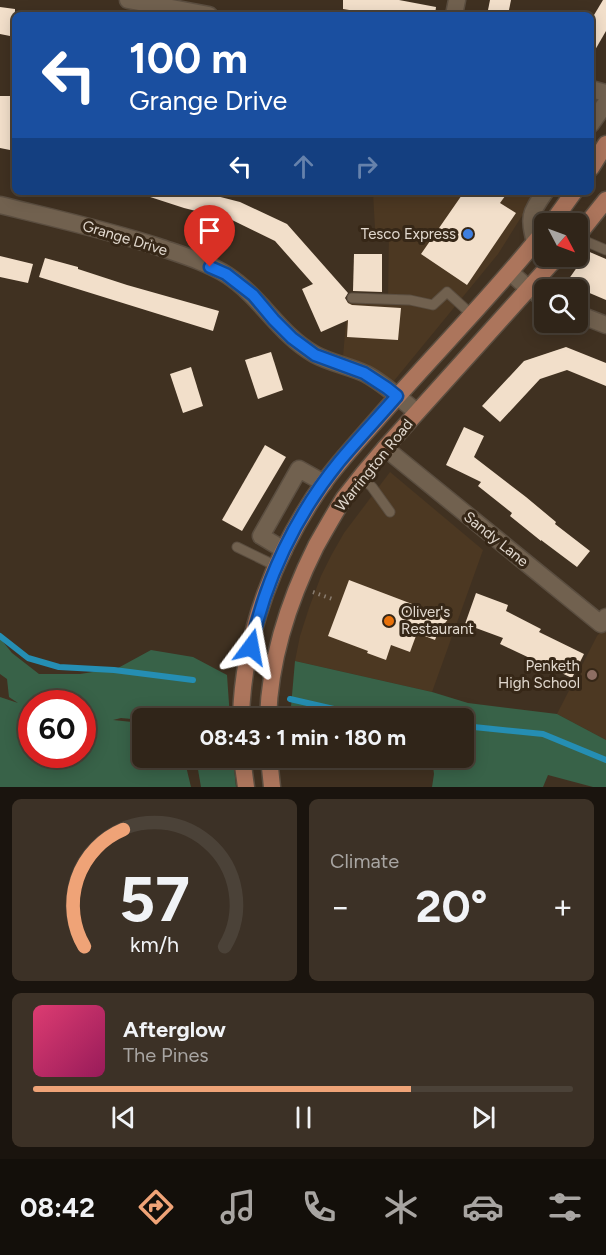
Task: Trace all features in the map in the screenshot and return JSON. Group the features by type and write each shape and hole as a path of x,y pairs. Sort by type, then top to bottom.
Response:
{"main road":[{"path":"594,163 606,144"},
{"path":"559,213 572,195"},
{"path":"588,223 606,200"},
{"name":"Warrington Road","path":"241,708 246,668 265,593 284,550 310,503 340,461 534,244"},
{"name":"Warrington Road","path":"269,708 274,663 282,629 301,576 328,523 385,448 548,267"},
{"path":"276,566 301,576"},
{"path":"243,768 246,787"},
{"path":"270,768 272,787"}],"street":[{"path":"128,0 193,12"},
{"path":"594,120 606,103"},
{"name":"Warrington Road","path":"534,227 531,222 532,211 543,195"},
{"name":"Grange Drive","path":"0,205 133,239 195,259 226,274 253,295 274,320 315,355 364,373 417,412"},
{"path":"510,272 534,292"},
{"path":"588,318 606,326"},
{"name":"Sandy Lane","path":"385,448 601,624 606,617"},
{"name":"Warrington Road","path":"284,550 261,536 299,469 324,483"}],"lane":[{"path":"588,241 606,250"},
{"path":"352,298 410,300 434,305 447,292 471,314"},
{"path":"361,477 372,487 390,513"},
{"path":"237,547 276,566"}],"path":[{"path":"312,591 335,600"}],"shaded area":[{"path":"373,195 535,195 498,254 393,382 343,357 348,298 388,301 389,231 375,229"},
{"path":"390,472 483,550 432,692 295,661 309,608 332,554 344,533"},
{"name":"Penketh High School","path":"606,626 606,740 557,714 597,636"}],"green space":[{"path":"0,638 12,653 39,674 80,674 118,668 151,650 193,657 227,675 229,708 132,708 132,719 113,720 132,722 132,768 186,768 191,787 0,787 0,697 18,703 9,697 7,679 0,674"},
{"path":"295,661 432,692 468,703 557,714 606,740 606,787 593,787 548,775 543,787 432,787 433,768 474,768 474,708 291,708"},
{"path":"198,768 234,768 236,787 201,787"}],"building":[{"path":"343,0 399,0 436,7 435,12 362,12 343,9"},
{"path":"490,0 511,0 509,12 488,12"},
{"path":"603,0 606,0 606,31 594,52 594,15"},
{"path":"0,7 15,9 15,12 12,12 12,36 0,34"},
{"path":"0,96 12,96 12,150 0,148"},
{"path":"144,195 213,195 240,202 287,224 348,293 345,298 348,303 401,308 398,340 347,337 348,320 321,332 302,289 313,284 275,241 232,220"},
{"name":"Tesco Express","path":"462,195 506,195 500,203 516,213 467,285 421,254"},
{"path":"588,251 606,259 606,300 588,292 588,279 569,279 577,267 588,267"},
{"path":"354,254 382,254 382,292 353,291"},
{"path":"0,256 33,264 28,283 0,277"},
{"path":"45,258 127,285 219,311 213,331 39,277"},
{"path":"566,347 606,363 606,386 567,370 540,379 500,422 482,406 524,361"},
{"path":"271,352 283,390 258,399 245,360"},
{"path":"191,367 203,406 183,413 170,374"},
{"path":"464,427 484,436 474,457 590,551 577,567 510,516 512,513 478,486 481,482 446,465"},
{"path":"265,445 286,457 242,531 222,520"},
{"name":"Oliver's Restaurant","path":"349,580 449,618 435,640 417,633 410,652 391,645 386,660 367,653 368,651 328,636"},
{"path":"476,593 508,605 506,611 541,629 539,632 584,654 572,678 500,644 503,638 465,624"}],"waterway":[{"path":"0,636 28,658 59,667 114,670 193,680"},
{"path":"290,699 329,708"},
{"path":"474,727 543,734 606,760"}],"place":[{"name":"Tesco Express","path":"468,234"},
{"name":"Oliver's Restaurant","path":"389,621"},
{"name":"Penketh High School","path":"592,675"}],"route":[{"path":"210,267 226,274 253,295 292,338 315,355 364,373 397,396 340,461 310,503 276,566 265,593 251,647"}]}
